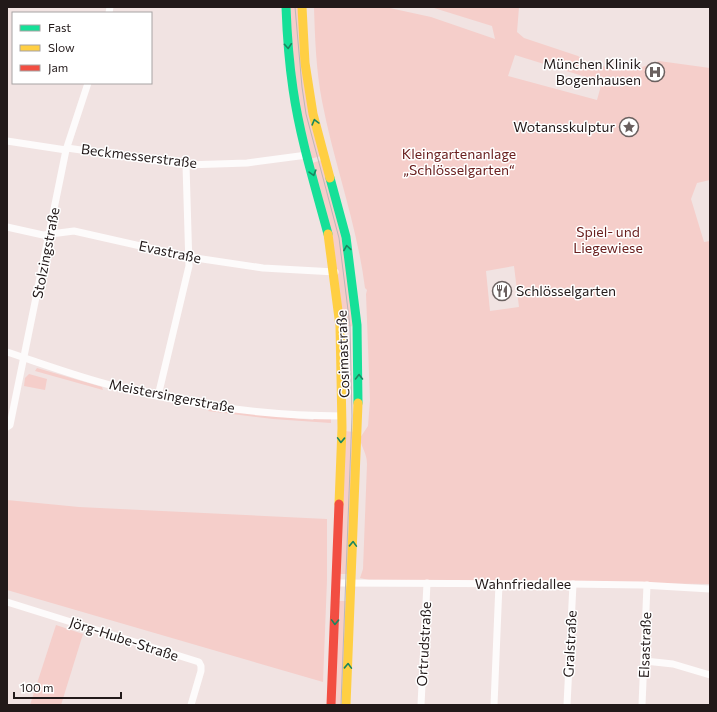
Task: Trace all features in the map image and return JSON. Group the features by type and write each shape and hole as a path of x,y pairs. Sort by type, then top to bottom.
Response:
{"main road":[{"name":"Cosimastraße","path":"286,7 288,49 293,90 307,155 330,240 335,272 340,329 342,416 331,705"},
{"name":"Cosimastraße","path":"302,7 305,63 313,114 336,197 352,279 359,357 359,416 346,705"},
{"path":"342,416 359,416"}],"street":[{"name":"Stolzingstraße","path":"8,426 24,358 67,149 88,84"},
{"name":"Beckmesserstraße","path":"7,141 186,165 247,163 307,155"},
{"path":"158,396 171,349 189,266 186,165"},
{"name":"Evastraße","path":"7,227 43,236 74,231 189,257 263,268 335,272"},
{"name":"Meistersingerstraße","path":"7,352 106,384 158,396 232,408 342,416"},
{"name":"Wahnfriedallee","path":"336,583 647,585 710,590"},
{"name":"Ortrudstraße","path":"421,705 427,583"},
{"path":"494,705 499,584"},
{"name":"Gralstraße","path":"567,705 573,584"},
{"name":"Elsastraße","path":"642,705 647,585"},
{"name":"Jörg-Hube-Straße","path":"7,602 199,662 201,671 191,705"},
{"path":"645,660 673,664 710,675"}],"green space":[{"path":"288,7 299,7 321,156 310,159 299,110"},
{"name":"Kleingartenanlage „Schlösselgarten“","path":"314,7 385,7 431,17 495,39 492,26 434,8 421,7 519,7 517,32 524,38 578,56 591,65 634,70 659,61 710,68 710,180 697,183 691,199 704,242 710,241 710,584 369,580 360,578 363,569 367,464 360,438 368,426 370,400 367,290 365,288 357,241 322,101 317,66","holes":["515,55 602,82 597,100 508,76","514,266 519,307 490,311 486,271"]},
{"path":"322,160 344,248 355,326 342,327 312,163"},
{"path":"37,368 102,387 103,390 35,371"},
{"path":"29,374 47,379 45,390 24,386 25,378"},
{"path":"210,409 313,420 315,418 331,419 331,423 273,419 208,411"},
{"path":"344,431 355,432 349,574 339,574"},
{"path":"7,500 79,507 327,519 327,580 323,682 7,590"},
{"path":"338,601 348,601 344,705 334,705"},
{"path":"56,625 83,634 61,705 30,705"}],"tram line":[{"path":"295,7 302,87 306,114 339,238 350,326 352,416 341,705"}],"traffic: fast":[{"path":"286,7 289,58 296,107 308,162 328,234"},
{"path":"330,178 346,237 357,325 358,403"}],"traffic: slow":[{"path":"302,7 305,63 313,114 330,178"},
{"path":"328,234 340,326 342,428 339,504"},
{"path":"346,705 358,403"}],"traffic: jam":[{"path":"331,705 339,504"}],"place":[{"name":"München Klinik Bogenhausen","path":"655,72"},
{"name":"Wotansskulptur","path":"629,127"},
{"name":"Schlösselgarten","path":"502,291"}],"park label":[{"name":"Spiel- und Liegewiese","path":"608,240"}]}
